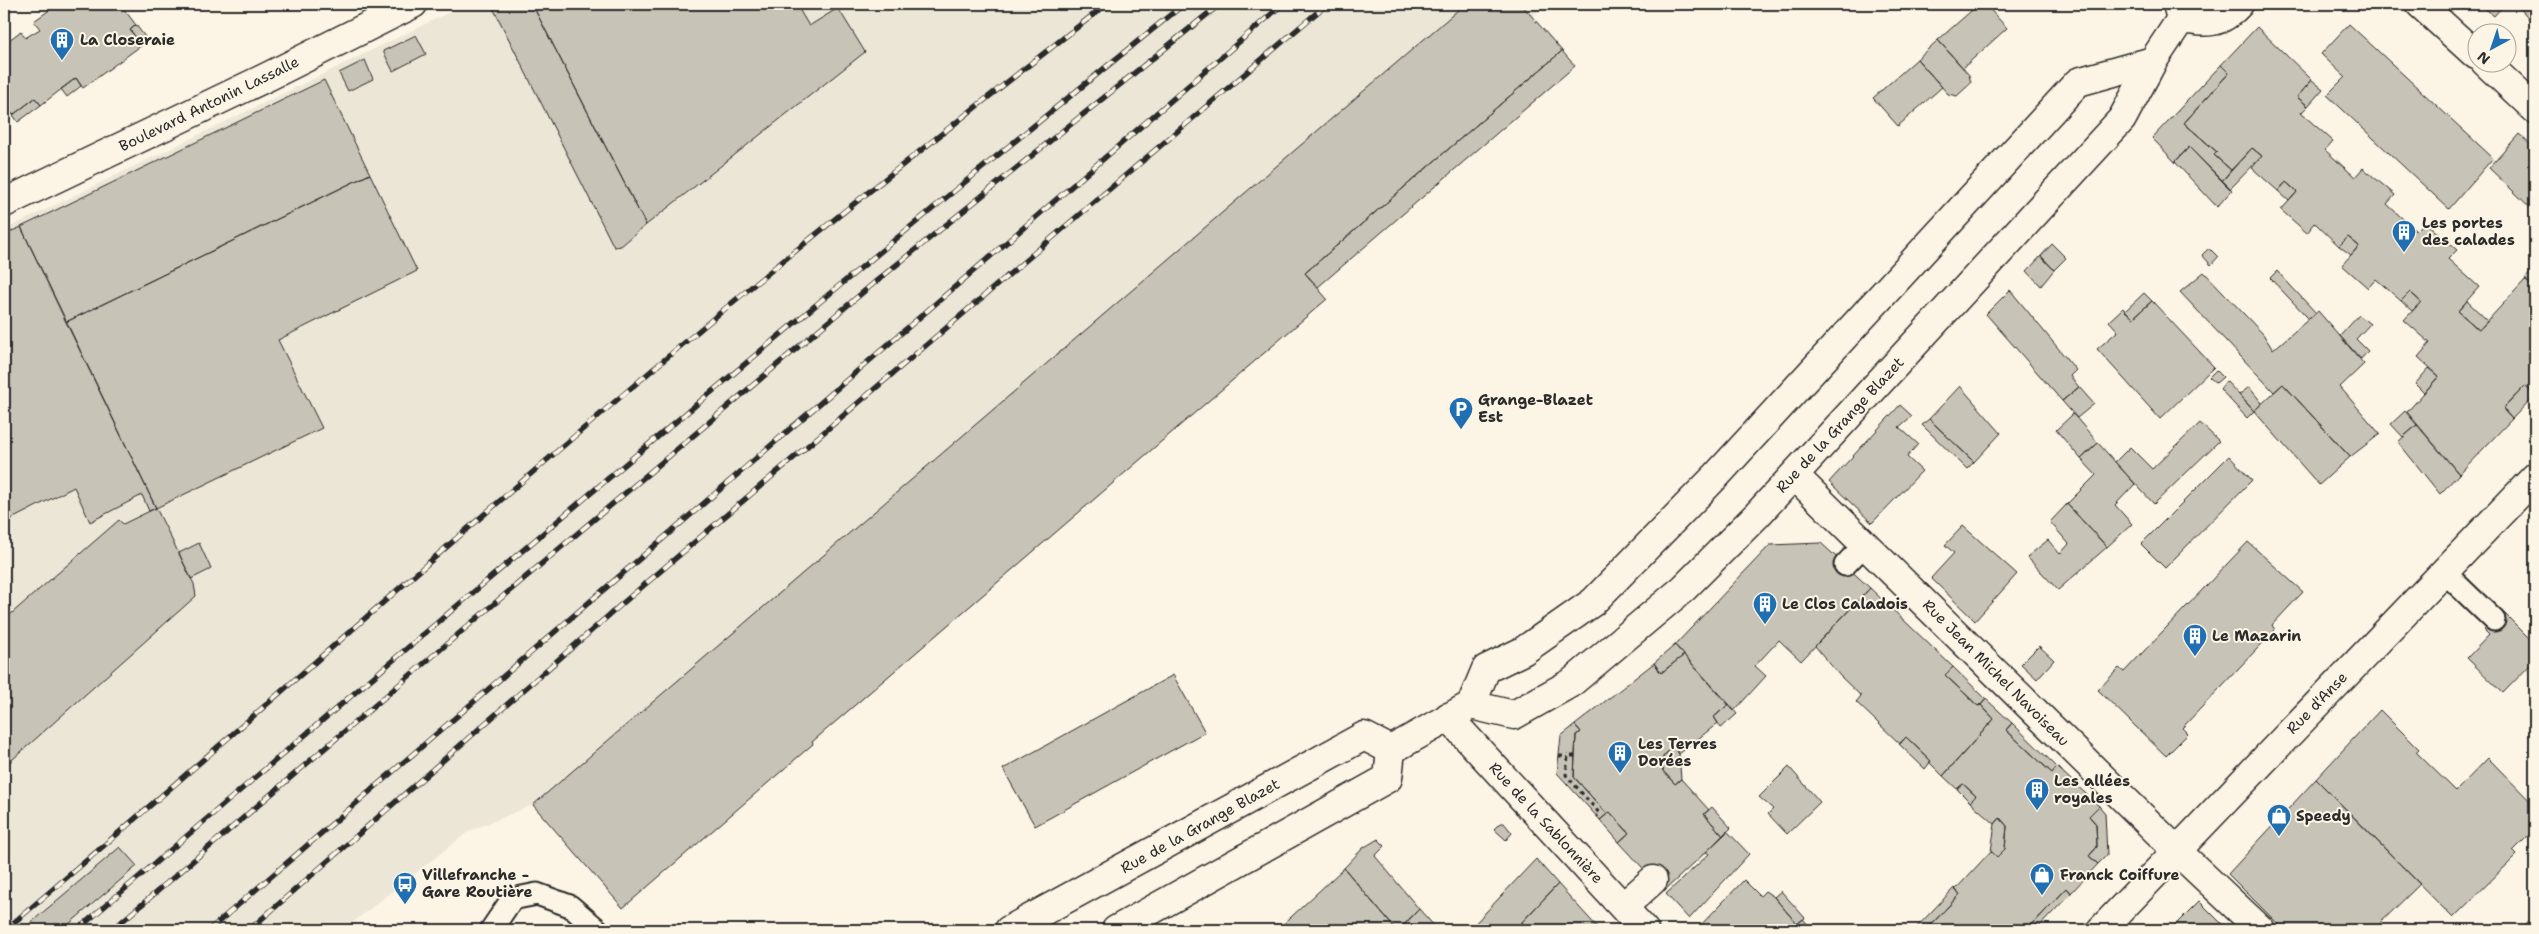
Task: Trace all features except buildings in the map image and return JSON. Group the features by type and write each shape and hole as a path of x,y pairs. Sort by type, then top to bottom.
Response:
{"street":[{"name":"Boulevard Antonin Lassalle","path":"4,203 269,76 413,4"},
{"name":"Rue de la Grange Blazet","path":"1471,705 1514,715 1571,683 1684,588 1794,475 2122,120 2179,12 2210,23 2233,10 2239,4"},
{"path":"2420,4 2466,46"},
{"path":"1116,930 1388,778 1391,750 1471,705 1486,669 1523,651 1593,602 1640,556 1718,475 2078,82 2153,61"},
{"path":"2496,72 2535,109"},
{"name":"Rue Jean Michel Navoiseau","path":"1794,475 2176,850 2261,930"},
{"name":"Rue d'Anse","path":"2101,930 2535,477"},
{"name":"Rue de la Sablonnière","path":"1448,717 1644,930"},
{"name":"Rue de la Grange Blazet","path":"1009,930 1364,736 1391,750"},
{"path":"1623,907 1653,880"}],"lane":[{"path":"1845,565 1865,544"},
{"path":"2443,571 2494,620"},
{"path":"491,930 512,899 538,894 570,906 598,930"}],"path":[{"path":"1559,756 1575,756"},
{"path":"1568,756 1566,775 1600,814 1597,816"}],"shaded area":[{"path":"466,4 1548,4 1532,16 1575,66 1318,287 1327,299 812,742 813,744 623,908 533,805 469,831 343,930 4,930 4,230"}],"railway":[{"path":"5,930 567,443 756,283 1107,4"},
{"path":"77,930 765,347 1184,4"},
{"path":"112,930 874,283 1220,4"},
{"path":"209,930 1283,4"},
{"path":"249,930 623,603 1327,4"}],"place":[{"name":"La Closeraie","path":"62,61"},
{"name":"Les portes des calades","path":"2404,253"},
{"name":"Grange-Blazet Est","path":"1461,430"},
{"name":"Le Clos Caladois","path":"1765,625"},
{"name":"Le Mazarin","path":"2195,657"},
{"name":"Les Terres Dorées","path":"1620,774"},
{"name":"Les allées royales","path":"2037,811"},
{"name":"Speedy","path":"2279,837"},
{"name":"Franck Coiffure","path":"2042,896"},
{"name":"Villefranche - Gare Routière","path":"405,905"}]}
